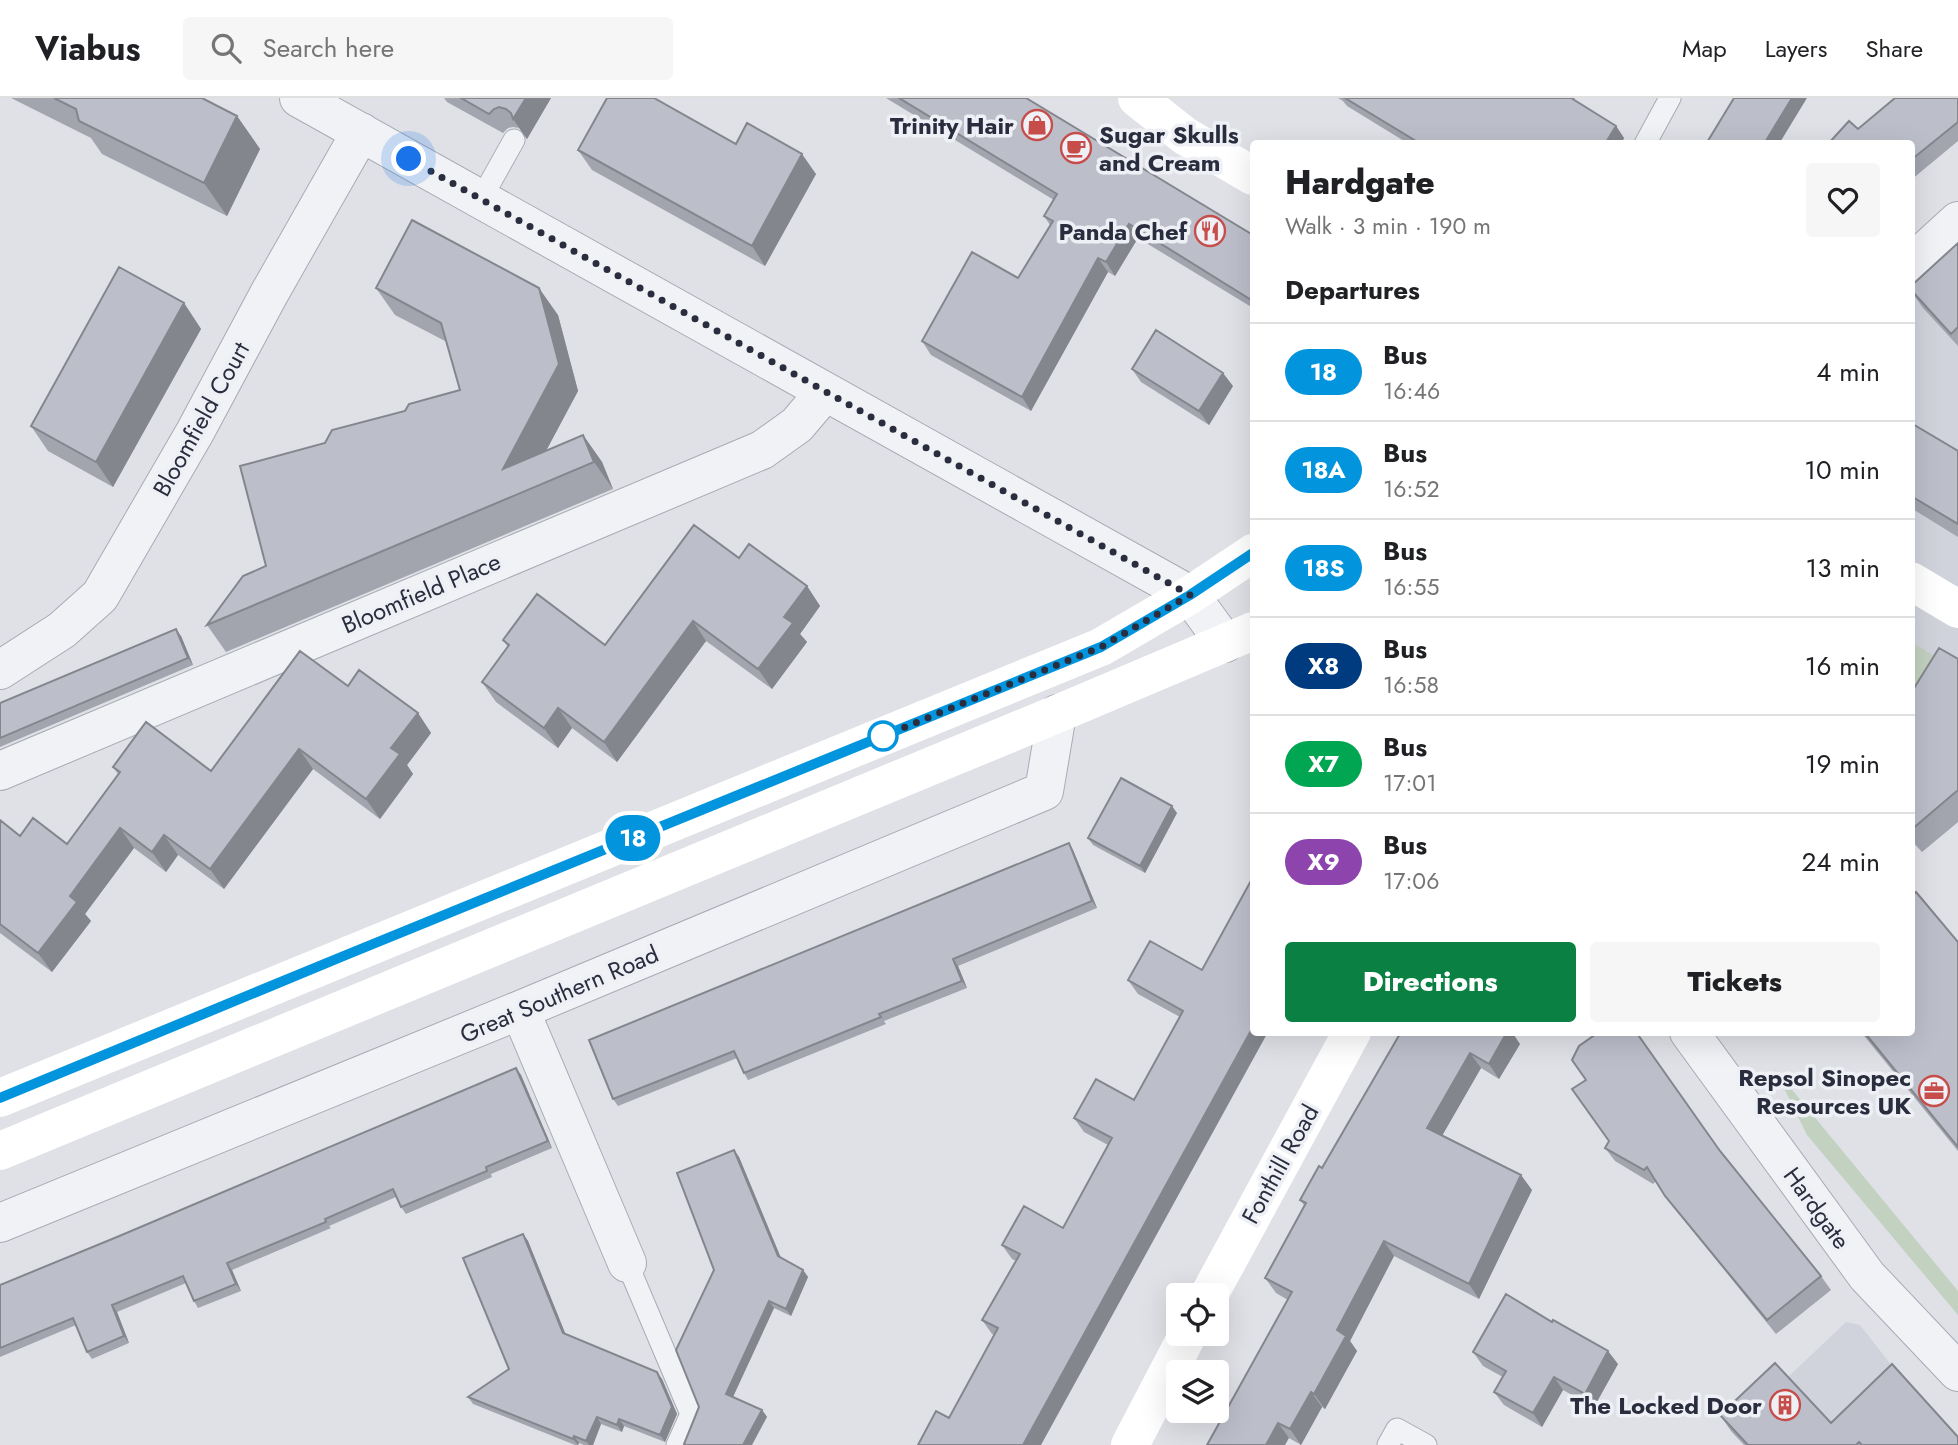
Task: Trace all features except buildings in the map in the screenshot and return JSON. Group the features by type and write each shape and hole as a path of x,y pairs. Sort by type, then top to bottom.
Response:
{"main road":[{"path":"1137,98 1185,136 1250,174"},
{"path":"0,1098 1101,647 1190,595 1250,555"},
{"path":"1915,583 1958,609"},
{"path":"0,1151 1239,637"},
{"name":"Fonthill Road","path":"1216,1283 1350,1036"},
{"path":"1130,1445 1182,1346"}],"street":[{"path":"299,98 1190,595 1239,637"},
{"name":"Bloomfield Court","path":"0,670 62,630 100,596 195,432 270,292 361,132"},
{"path":"1915,260 1958,221"},
{"name":"Bloomfield Place","path":"0,771 762,450 797,425 825,392"},
{"name":"Great Southern Road","path":"0,1223 1044,791 1057,714"},
{"path":"520,1010 627,1263"},
{"name":"Hardgate","path":"1692,1036 1867,1276 1958,1372"}],"lane":[{"path":"1647,140 1670,98"},
{"path":"481,199 514,140"},
{"path":"627,1263 691,1414 677,1445"},
{"path":"1388,1445 1397,1429 1426,1445"}],"shaded area":[{"path":"1958,253 1958,822 1922,852 1915,844 1915,285"},
{"path":"1846,1322 1860,1325 1903,1380 1883,1445 1731,1431"}],"green space":[{"path":"1915,644 1953,667 1915,726"},
{"path":"1774,1068 1958,1291 1958,1315 1807,1135"}],"bus line":[{"name":"18","path":"0,1098 1101,647 1190,595 1250,555"}],"place":[{"name":"Trinity Hair","path":"1037,125"},
{"name":"Sugar Skulls and Cream","path":"1076,148"},
{"name":"Panda Chef","path":"1210,231"},
{"name":"Repsol Sinopec Resources UK","path":"1934,1091"},
{"name":"The Locked Door","path":"1785,1405"}],"route":[{"path":"409,159 1190,595 1101,647 883,736"}]}
